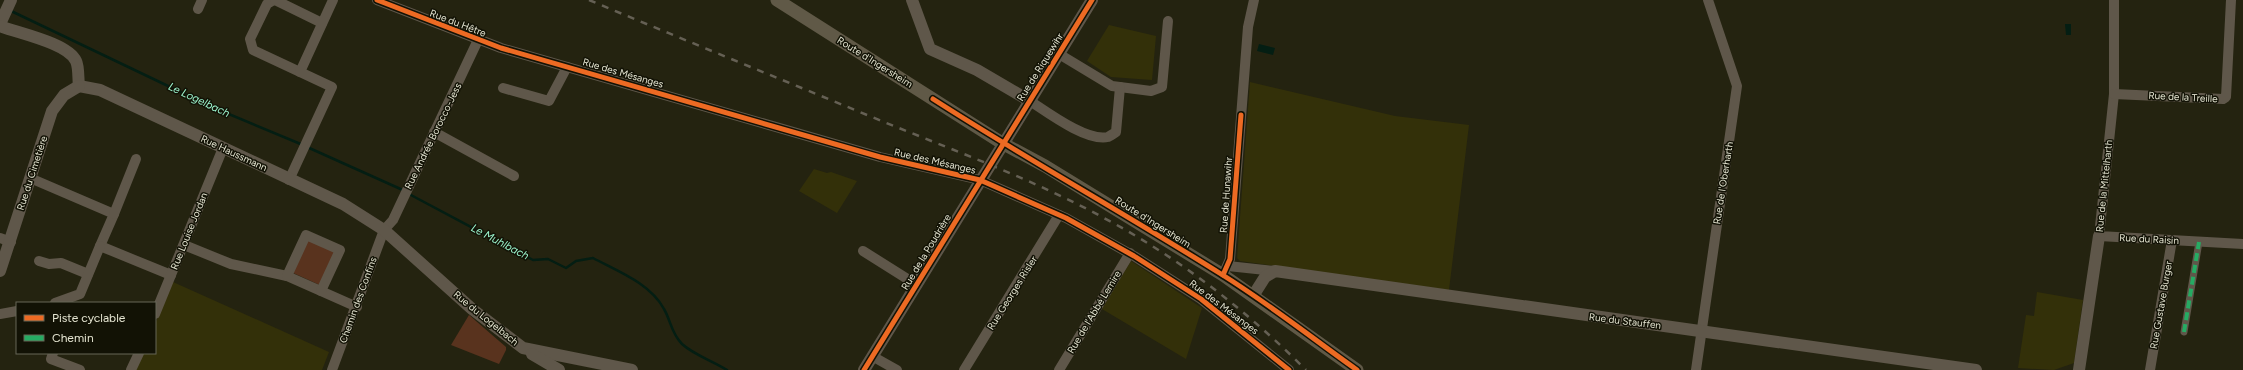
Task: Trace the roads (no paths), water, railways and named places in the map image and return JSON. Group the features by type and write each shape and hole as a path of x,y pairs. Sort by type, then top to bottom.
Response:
{"main road":[{"name":"Route d'Ingersheim","path":"777,0 1002,144 1045,166 1225,270 1252,296 1357,370"}],"street":[{"path":"289,180 332,87 254,50 250,39 267,4 274,0 322,23"},
{"path":"300,72 333,0"},
{"name":"Rue du Hêtre","path":"377,0 478,40 535,58"},
{"path":"912,0 930,49 977,70 1073,128 1092,136 1107,137 1116,132 1120,86"},
{"name":"Rue de Riquewihr","path":"1002,144 1092,0"},
{"name":"Rue de Hunawihr","path":"1225,270 1241,115 1248,27 1254,0"},
{"name":"Rue de l'Oberharth","path":"1696,370 1737,86 1708,0"},
{"name":"Rue de la Mittelharth","path":"2079,370 2099,236 2114,94 2114,0"},
{"name":"Rue de la Treille","path":"2114,94 2223,99 2226,97 2231,0"},
{"path":"5,14 19,33 32,35 67,51 76,61 79,86"},
{"path":"1059,54 1112,86 1151,90 1162,87 1168,21"},
{"name":"Rue Andrée Borocco-Jess","path":"384,230 393,220 478,40"},
{"name":"Rue des Mésanges","path":"535,58 887,158 980,180 1060,215 1130,253 1201,299 1289,370"},
{"path":"503,88 549,101 567,67"},
{"name":"Rue Haussmann","path":"79,86 100,90 289,180 344,204 384,230"},
{"name":"Rue du Cimetière","path":"0,271 5,240 30,178 52,110 64,95 79,86"},
{"path":"434,132 514,176"},
{"name":"Rue de la Poudrière","path":"864,370 1002,144"},
{"name":"Rue Louise Jordan","path":"156,312 223,148"},
{"path":"58,302 80,294 136,159"},
{"path":"30,178 114,214"},
{"name":"Rue Georges Risler","path":"964,370 1060,215"},
{"name":"Chemin des Confins","path":"332,370 384,230"},
{"name":"Rue du Logelbach","path":"384,230 472,309 523,348 591,367 632,370"},
{"path":"286,276 306,235 340,250 322,291"},
{"name":"Rue du Raisin","path":"2099,236 2243,244"},
{"name":"Rue Gustave Burger","path":"2150,370 2172,240"},
{"path":"2184,332 2199,242"},
{"path":"184,245 231,264 286,276 357,306"},
{"path":"100,246 172,275"},
{"name":"Rue de la Poudrière","path":"863,251 917,284"},
{"name":"Rue de l'Abbé Lemire","path":"1059,370 1130,253"},
{"path":"39,261 49,264 61,263 88,274"},
{"name":"Rue du Stauffen","path":"1225,270 1275,271 1702,330 1938,367 1976,370"},
{"path":"1252,296 1265,277 1275,271"},
{"path":"0,314 16,311"},
{"path":"523,348 559,370"},
{"path":"53,354 51,359 80,370"},
{"path":"131,370 138,354"},
{"path":"872,356 897,370"}],"waterway":[{"name":"Le Logelbach","path":"9,10 212,107 303,145"},
{"name":"Le Logelbach","path":"307,147 405,191"},
{"name":"Le Muhlbach","path":"409,194 533,260 548,259 566,268 576,261 593,258 622,273 642,285 658,300 666,313 673,331 682,344 727,370"}],"railway":[{"path":"589,0 996,167 1077,204 1159,250 1211,286 1260,327 1306,370"}]}
